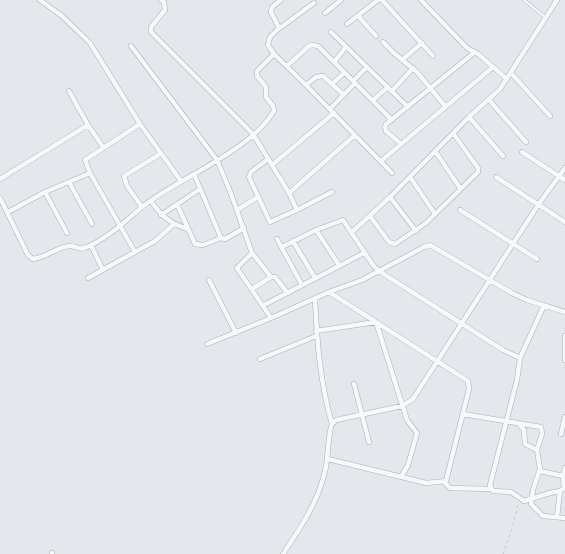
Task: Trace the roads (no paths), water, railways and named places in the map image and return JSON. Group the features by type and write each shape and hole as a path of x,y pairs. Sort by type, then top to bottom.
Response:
{"street":[{"path":"40,0 62,16 90,43 140,124 181,182"},
{"path":"162,0 164,2 165,10 151,27 151,32 253,134 289,193 297,210"},
{"path":"279,28 271,12 272,7 281,0"},
{"path":"325,13 341,0"},
{"path":"346,24 378,0"},
{"path":"382,0 433,56"},
{"path":"421,0 460,42 475,52 507,79"},
{"path":"351,233 390,197 469,117 489,100 507,79 557,0"},
{"path":"314,2 279,28 268,41 274,54 332,111 392,174"},
{"path":"358,16 376,36"},
{"path":"331,32 408,107"},
{"path":"383,42 413,68 445,106"},
{"path":"402,60 422,44"},
{"path":"287,66 312,45 318,46 392,120"},
{"path":"131,46 217,160 244,228 252,253 271,277 275,277 287,292"},
{"path":"334,62 346,47"},
{"path":"400,143 385,129 386,124 475,52"},
{"path":"0,198 28,255 33,258 69,246 82,249 121,227 142,207 217,160 253,134 274,111 273,106 266,97 266,87 257,76 256,71 274,54"},
{"path":"272,165 332,111 367,67"},
{"path":"381,161 400,143 493,67"},
{"path":"392,91 413,68"},
{"path":"332,84 344,73"},
{"path":"511,73 550,116"},
{"path":"306,85 320,76 344,95"},
{"path":"373,100 388,87"},
{"path":"69,91 88,125 103,147"},
{"path":"489,100 526,142"},
{"path":"469,117 503,156"},
{"path":"135,252 90,173 85,160 140,124"},
{"path":"0,179 88,125"},
{"path":"370,216 390,244 395,244 416,231 435,214 478,170 453,133"},
{"path":"289,193 354,135"},
{"path":"435,151 460,188"},
{"path":"522,152 565,180"},
{"path":"142,207 127,186 124,176 160,154"},
{"path":"268,158 249,174 270,222 332,192"},
{"path":"332,424 336,420 402,406 413,399 538,205 565,168"},
{"path":"8,212 45,192 90,173"},
{"path":"194,174 220,238"},
{"path":"410,177 435,214"},
{"path":"496,177 565,222"},
{"path":"69,182 92,224"},
{"path":"161,215 200,188"},
{"path":"45,192 67,233"},
{"path":"237,210 258,197"},
{"path":"390,197 416,231"},
{"path":"151,201 161,215 174,224 188,229"},
{"path":"177,204 193,241 198,245 220,238 225,239 244,228"},
{"path":"460,210 537,259"},
{"path":"282,247 316,230 341,220 364,253 379,271 463,323 503,350 520,358"},
{"path":"88,278 155,241 174,224"},
{"path":"316,230 339,266"},
{"path":"278,239 302,285"},
{"path":"294,241 315,278"},
{"path":"91,244 103,270"},
{"path":"207,344 236,333 379,271 430,245 512,293 565,312"},
{"path":"252,253 237,268 264,304 271,318"},
{"path":"264,304 364,253"},
{"path":"252,288 271,277"},
{"path":"209,280 236,333"},
{"path":"328,458 401,477 431,483 444,482 448,478 469,388 468,381 436,362 329,292"},
{"path":"283,554 311,508 324,476 328,458 332,424 324,395 316,333 315,299"},
{"path":"491,489 517,380 520,358 544,305"},
{"path":"260,360 316,333 376,322"},
{"path":"376,322 408,424 416,430 417,435 408,465 401,477"},
{"path":"565,336 565,360"},
{"path":"354,384 369,442"},
{"path":"463,414 541,427 542,434 538,450 541,463 540,471 530,499 533,508 539,514 549,517 565,518"},
{"path":"561,434 565,417"},
{"path":"517,422 524,430 524,444 538,450"},
{"path":"557,517 563,489 563,476 565,468"},
{"path":"540,471 563,476"},
{"path":"444,482 450,488 491,489 497,493 511,492 524,501 563,489"}],"lane":[{"path":"524,0 546,18"}]}
